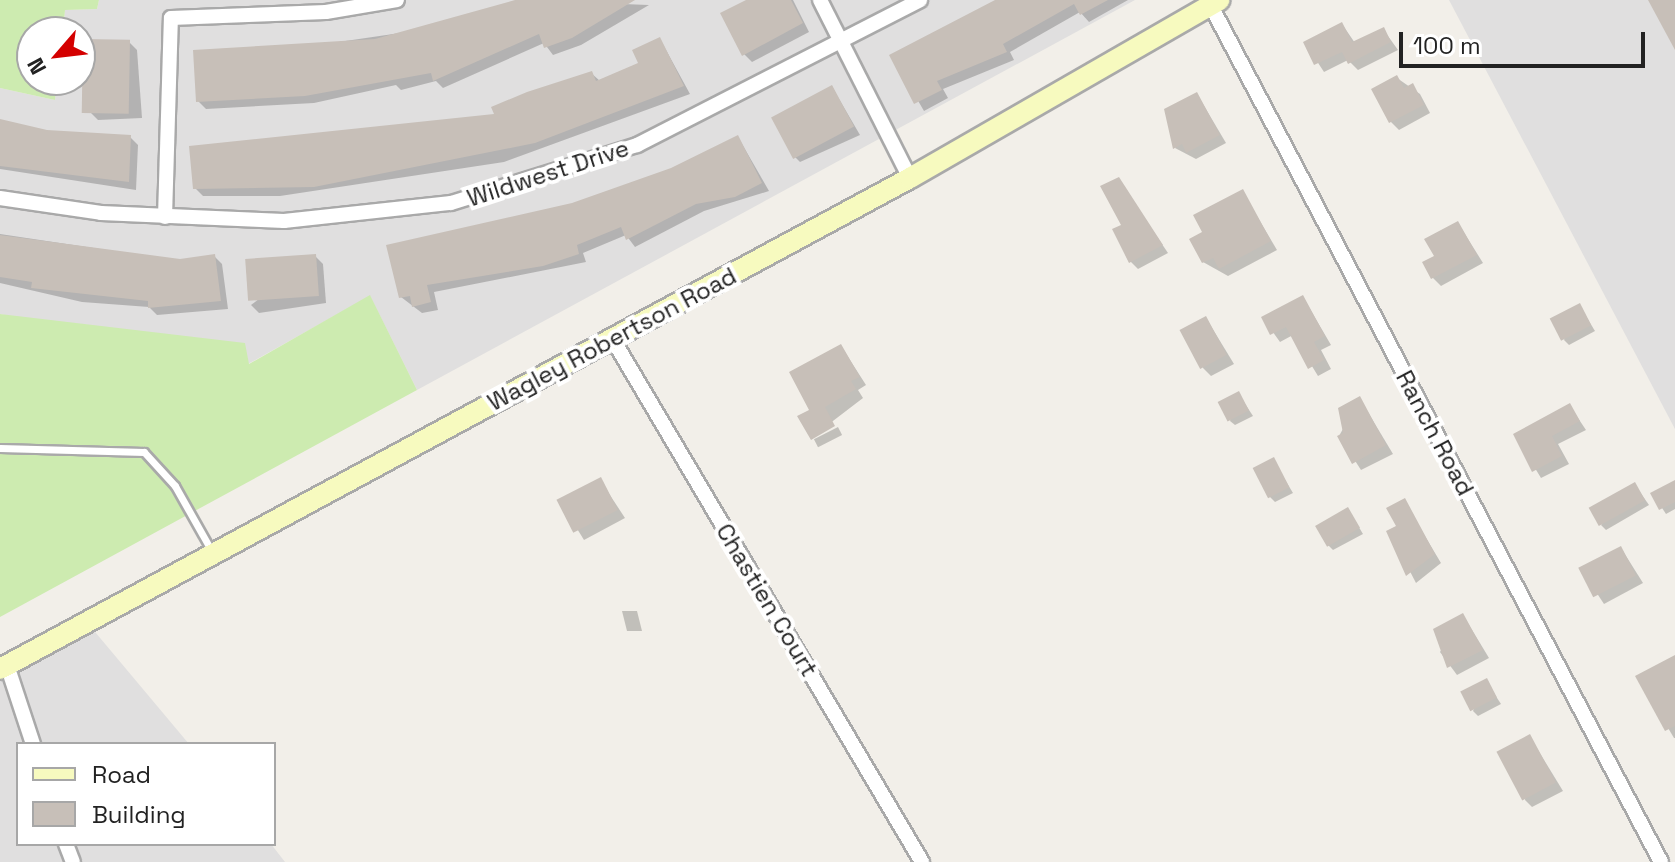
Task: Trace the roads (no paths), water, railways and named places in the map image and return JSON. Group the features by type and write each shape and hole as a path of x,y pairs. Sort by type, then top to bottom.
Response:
{"street":[{"path":"165,217 171,18 326,12 397,0"},
{"path":"820,0 910,178"},
{"name":"Wildwest Drive","path":"0,198 165,217 284,221 451,203 518,187 637,145 920,0"},
{"name":"Wagley Robertson Road","path":"4,667 910,178 1214,2"},
{"name":"Ranch Road","path":"1214,2 1661,862"},
{"name":"Chastien Court","path":"612,338 922,862"},
{"path":"4,667 32,742"}],"lane":[{"path":"0,448 144,452 175,486 213,552"}]}
